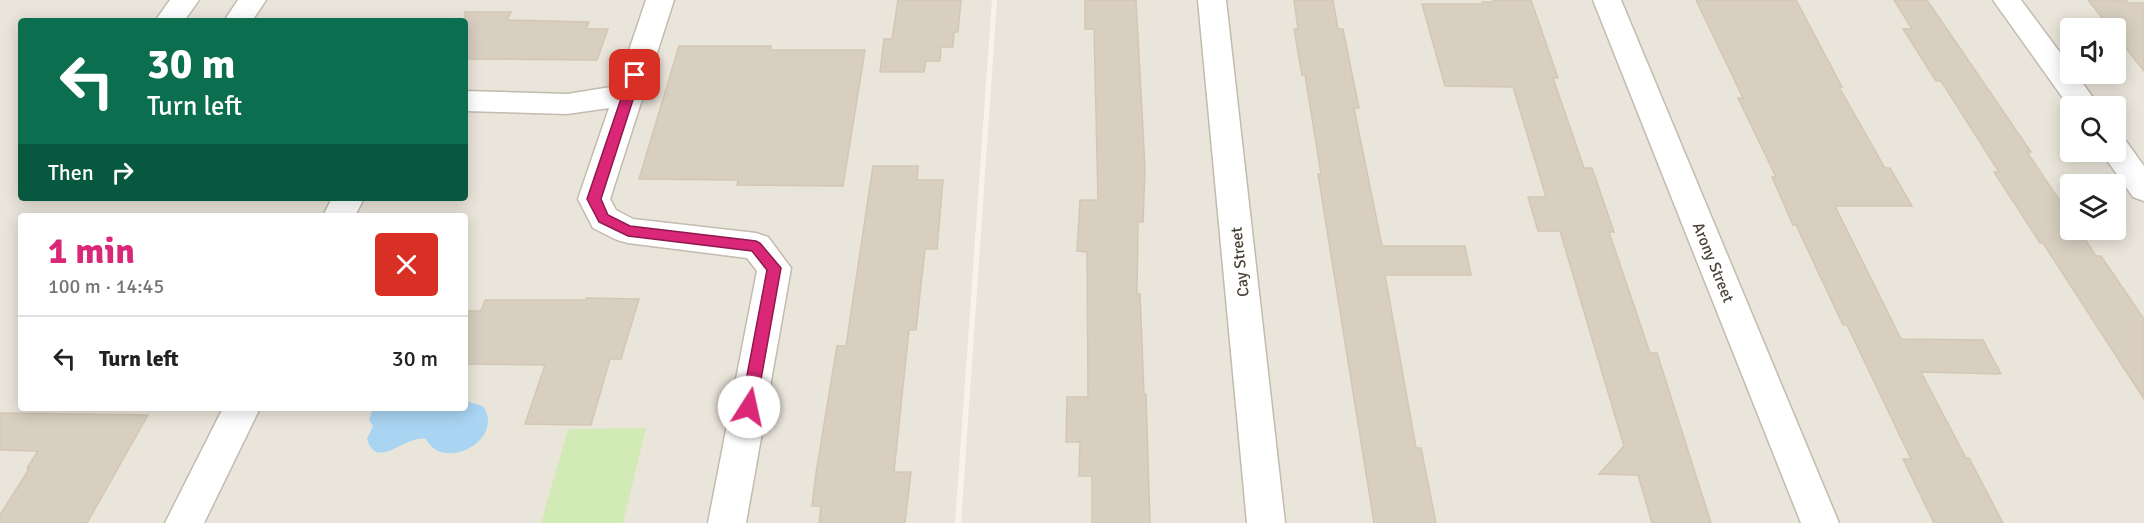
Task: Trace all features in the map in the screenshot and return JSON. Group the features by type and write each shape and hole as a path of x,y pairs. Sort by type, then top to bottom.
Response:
{"street":[{"path":"171,18 185,0"},
{"path":"240,18 252,0"},
{"path":"660,0 594,199 603,219 628,231 756,246 774,268 728,523"},
{"name":"Cay Street","path":"1212,0 1266,523"},
{"name":"Arony Street","path":"1607,0 1820,523"},
{"path":"2007,0 2077,96"},
{"path":"468,101 567,104 629,94"},
{"path":"2124,162 2144,189"},
{"path":"184,523 240,411"}],"shaded area":[{"path":"0,0 992,0 955,523 0,523"},
{"path":"997,0 2144,0 2144,523 961,523"}],"green space":[{"path":"646,428 623,523 541,523 568,429"}],"water":[{"path":"468,402 483,406 488,419 486,430 480,440 470,448 445,453 434,449 426,439 418,439 393,450 378,452 372,448 367,439 373,426 369,420 372,411 468,411"}],"building":[{"path":"898,0 961,0 958,32 954,32 953,47 941,47 940,61 926,61 924,72 880,72 884,39 892,39"},
{"path":"1085,0 1136,0 1145,168 1143,222 1138,222 1137,294 1140,294 1144,394 1146,394 1150,523 1092,523 1092,476 1079,476 1080,442 1066,442 1067,397 1088,397 1087,252 1077,251 1080,200 1098,200 1094,29 1085,29"},
{"path":"1294,0 1333,0 1338,29 1343,29 1359,108 1354,108 1382,246 1465,246 1471,275 1385,275 1416,448 1421,448 1436,523 1374,523 1318,174 1321,174 1305,75 1302,75 1294,29 1298,29"},
{"path":"1493,0 1531,0 1558,78 1553,78 1584,168 1592,168 1614,232 1609,232 1650,353 1657,353 1711,523 1652,523 1638,475 1599,474 1624,446 1560,231 1538,231 1528,197 1546,197 1513,87 1445,86 1422,4 1483,4 1482,2 1493,2"},
{"path":"1696,0 1796,0 1842,87 1839,87 1885,168 1890,168 1912,206 1835,206 1901,339 1983,340 2001,374 1921,372 2003,523 1934,523 1903,459 1911,459 1847,325 1843,325 1796,225 1793,225 1772,177 1776,177 1738,98 1743,98"},
{"path":"1894,0 1927,0 2031,152 2027,152 2060,201 2060,240 2086,240 2096,256 2101,256 2144,319 2144,399 1994,172 1999,172 1941,81 1936,81 1903,29 1912,29"},
{"path":"2088,0 2126,0 2128,3 2144,3 2144,71 2126,48 2126,18 2102,18"},
{"path":"465,12 511,12 507,20 589,22 586,29 608,29 597,60 468,59 468,18 465,18"},
{"path":"679,46 771,46 770,50 865,50 843,186 737,185 738,180 639,179"},
{"path":"873,166 918,166 917,180 943,180 937,249 925,249 916,330 909,330 894,472 911,472 905,523 819,523 821,506 812,506 816,473 837,346 846,346"},
{"path":"586,298 639,299 621,359 610,359 591,425 525,424 545,365 468,364 468,311 481,311 485,300 586,300"},
{"path":"0,413 148,415 87,523 0,523 0,515 38,451 0,450"}],"route":[{"path":"635,75 594,199 603,219 628,231 756,246 774,268 749,407"}]}
